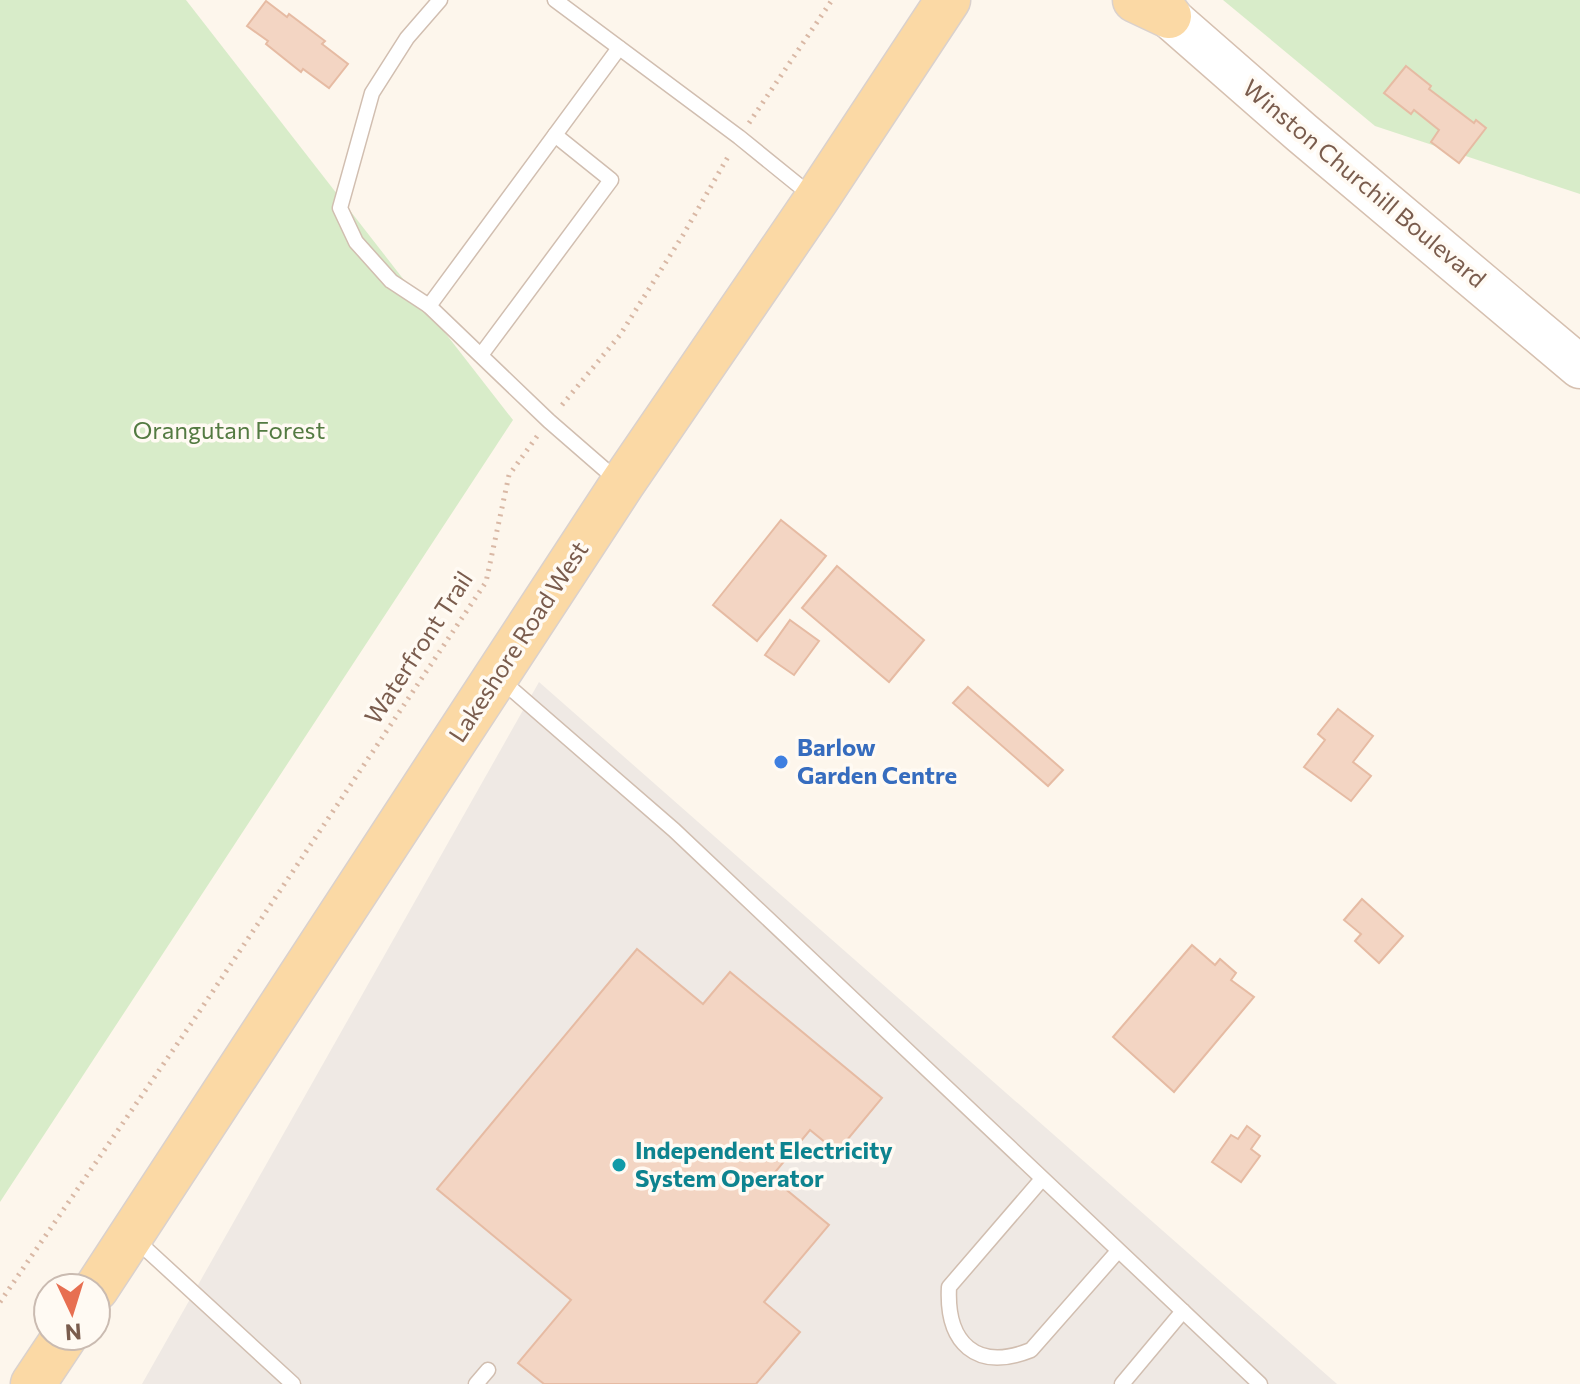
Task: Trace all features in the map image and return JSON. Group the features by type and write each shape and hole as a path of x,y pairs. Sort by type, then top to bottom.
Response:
{"main road":[{"name":"Lakeshore Road West","path":"107,1272 622,484 948,0"},
{"path":"892,85 922,85 977,0"},
{"name":"Winston Churchill Boulevard","path":"1151,5 1580,367"},
{"path":"33,1384 54,1352"}],"lane":[{"path":"440,0 407,38 372,93 340,208 356,242 391,281 429,306 549,421 622,484"},
{"path":"555,0 739,137 816,200"},
{"path":"429,306 619,48"},
{"path":"481,355 611,180 555,135"},
{"path":"497,677 674,830 1260,1384"},
{"path":"1042,1179 949,1287 948,1306 954,1330 962,1343 974,1353 994,1358 1012,1358 1031,1350 1118,1251"},
{"path":"131,1235 293,1384"},
{"path":"1122,1384 1183,1311"},
{"path":"476,1384 488,1370"}],"path":[{"name":"Waterfront Trail","path":"0,1302 193,1021 486,582 509,475 620,335 683,235 739,137 832,0"}],"shaded area":[{"path":"539,682 1337,1384 142,1384"}],"green space":[{"name":"Orangutan Forest","path":"0,0 186,0 513,420 0,1202"},
{"path":"1223,0 1580,0 1580,194 1375,126"}],"building":[{"path":"266,1 325,41 322,44 348,64 329,88 303,69 301,72 247,26"},
{"path":"1406,66 1431,86 1429,89 1474,123 1476,120 1486,128 1459,163 1431,142 1439,130 1414,110 1411,114 1384,93"},
{"path":"781,520 826,556 757,641 713,605"},
{"path":"837,566 924,640 889,682 802,608"},
{"path":"790,620 819,641 794,675 765,655"},
{"path":"968,687 1063,770 1048,786 953,703"},
{"path":"1338,709 1373,736 1353,762 1371,776 1351,801 1304,767 1325,740 1318,734"},
{"path":"1362,899 1403,936 1379,963 1355,941 1361,934 1344,920"},
{"path":"1192,945 1215,965 1220,959 1236,973 1231,980 1254,997 1174,1092 1113,1037"},
{"name":"Independent Electricity System Operator","path":"637,949 703,1004 730,972 882,1098 837,1152 810,1130 771,1177 829,1225 764,1302 800,1332 756,1384 544,1384 518,1363 571,1300 437,1189"},
{"path":"1247,1126 1260,1136 1251,1149 1260,1156 1241,1182 1212,1162 1231,1135 1238,1139"}],"place":[{"name":"Barlow Garden Centre","path":"781,762"},
{"name":"Independent Electricity System Operator","path":"619,1165"}]}
